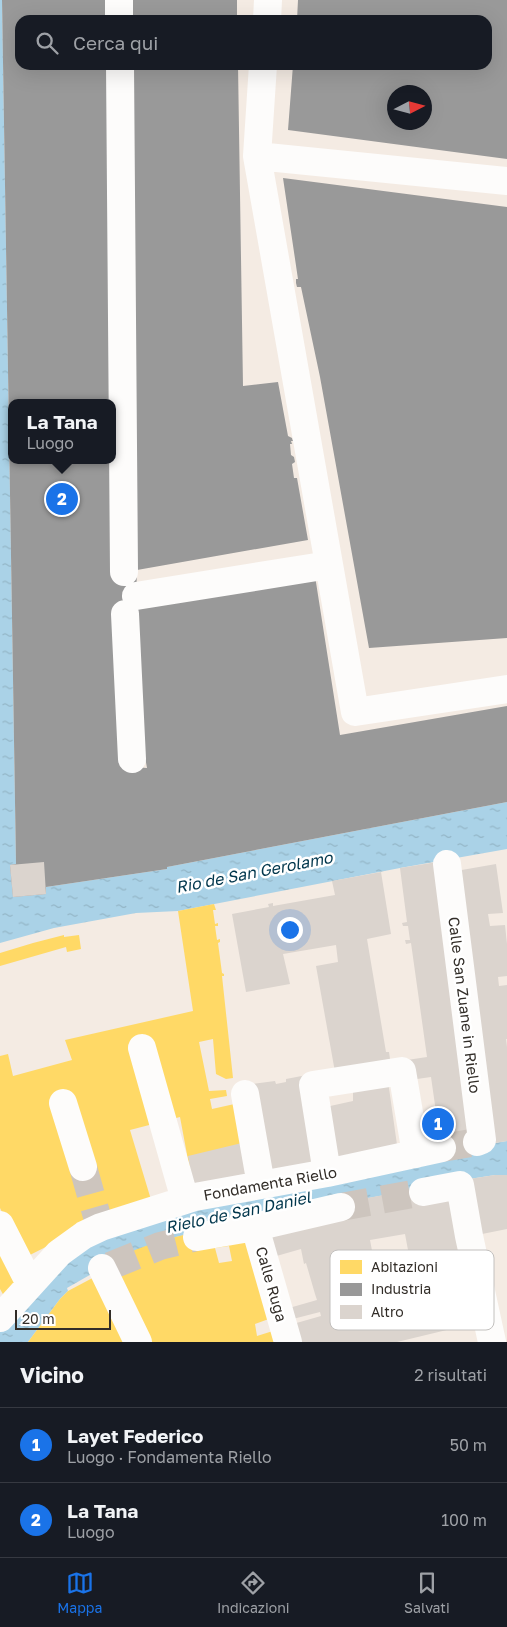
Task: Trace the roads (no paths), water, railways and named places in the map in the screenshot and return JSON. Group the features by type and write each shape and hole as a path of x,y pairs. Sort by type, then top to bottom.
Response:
{"street":[{"path":"118,0 119,15"},
{"path":"266,15 268,0"},
{"path":"120,70 124,572"},
{"path":"263,70 257,156 355,712 507,689"},
{"path":"257,156 507,181"},
{"path":"132,758 130,605 329,565"},
{"name":"Calle San Zuane in Riello","path":"447,864 482,1140 477,1142"},
{"path":"142,1048 184,1200"},
{"name":"Fondamenta Riello","path":"2,1309 30,1284 59,1253 92,1230 184,1200 328,1173 429,1151 402,1072 313,1085 328,1173"},
{"path":"245,1094 261,1185"},
{"path":"63,1103 83,1167"},
{"path":"423,1192 460,1186 472,1250"},
{"path":"197,1237 255,1227 341,1208"},
{"path":"0,1225 30,1284"},
{"name":"Calle Ruga","path":"255,1227 288,1342"},
{"path":"105,1268 138,1342"}],"water":[{"name":"Rio de San Gerolamo","path":"0,0 2,0 8,464 10,464 16,864 10,865 13,897 46,894 46,887 167,869 167,867 507,802 507,849 178,911 136,913 54,928 0,943"},
{"name":"Rielo de San Daniel","path":"507,1141 507,1175 463,1180 218,1227 159,1241 123,1256 67,1288 68,1291 28,1342 0,1342 0,1326 104,1230 442,1154 478,1149 489,1144"}],"tunnel":[{"path":"442,1148 477,1142"},
{"path":"83,1167 98,1220"},
{"path":"341,1207 423,1192"},
{"path":"110,1266 160,1246 197,1237"}],"place":[{"name":"La Tana","path":"62,499"},
{"name":"Layet Federico","path":"438,1124"}]}
